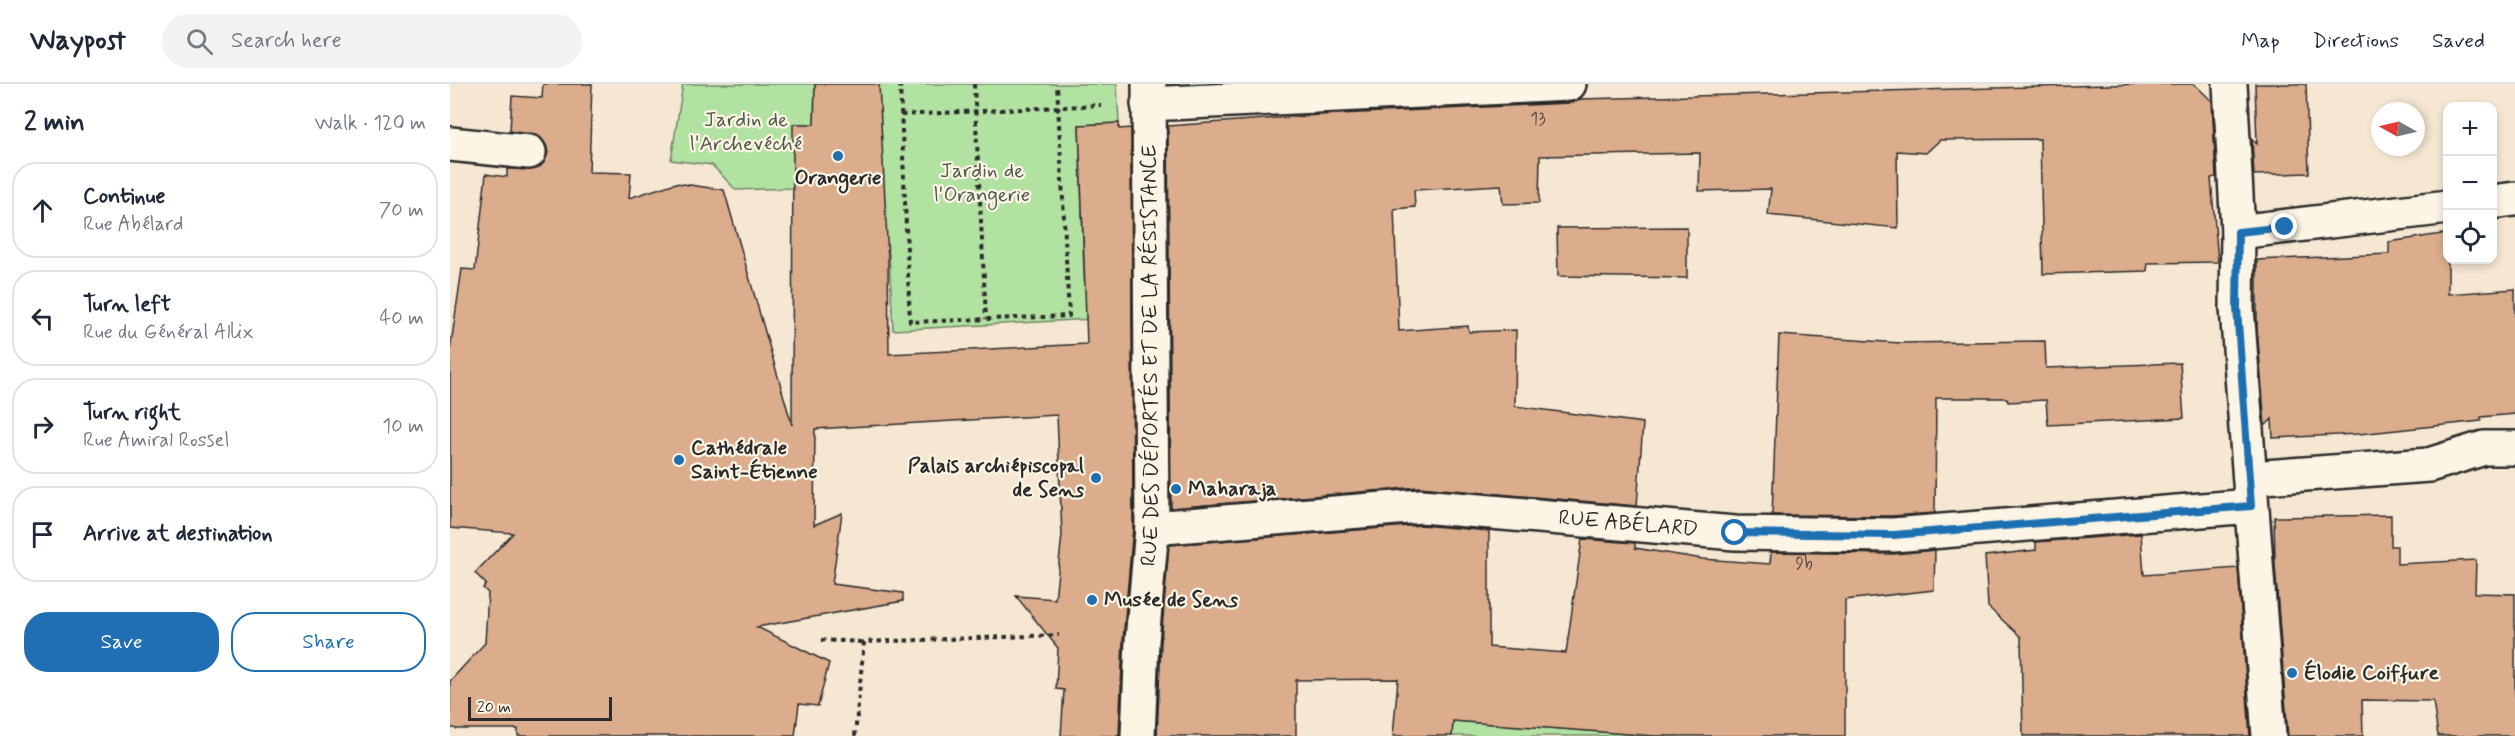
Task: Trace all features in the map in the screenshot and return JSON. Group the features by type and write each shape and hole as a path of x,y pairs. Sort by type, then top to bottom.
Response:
{"street":[{"path":"1149,94 1569,84"},
{"path":"2230,84 2238,232 2237,308 2269,736"},
{"name":"RUE DES DÉPORTÉS ET DE LA RÉSISTANCE","path":"1138,736 1142,641 1152,528 1149,94"},
{"path":"450,144 529,152"},
{"path":"2497,201 2515,199"},
{"path":"2238,232 2443,208"},
{"name":"RUE ABÉLARD","path":"1152,528 1421,507 1735,533 1893,535 2250,492 2429,465 2484,448 2515,448"}],"path":[{"path":"900,84 910,322 1069,316 1058,84"},
{"path":"974,84 986,319"},
{"path":"902,115 1101,105"},
{"path":"821,639 864,642 1059,635"},
{"path":"855,736 864,642"}],"green space":[{"name":"Jardin de l'Archevéché","path":"683,84 815,84 814,124 794,124 793,188 736,190 712,165 671,160"},
{"name":"Jardin de l'Orangerie","path":"878,84 1117,84 1119,123 1079,125 1084,279 1093,319 893,330 889,253 884,244"},
{"path":"1629,692 1678,736 1452,736 1453,721 1628,734"}],"building":[{"path":"543,84 592,84 589,172 631,173 629,198 676,183 724,190 792,425 793,124 814,124 815,84 879,84 888,259 889,354 1087,344 1079,125 1119,123 1119,129 1131,128 1133,527 1123,640 1119,736 1061,736 1064,690 1056,689 1058,648 1016,596 1055,599 1062,535 1057,415 815,429 814,525 842,513 832,584 903,593 903,601 757,627 829,663 818,706 799,704 795,736 518,736 518,729 456,729 450,727 450,681 485,643 488,593 483,588 486,584 475,573 513,533 450,528 450,351 462,269 475,270 486,174 507,177 507,169 536,169 544,162 548,153 540,137 510,131 512,96 542,98"},
{"path":"2194,84 2212,101 2216,177 2211,178 2218,262 2148,263 2147,271 2043,274 2040,139 1940,140 1926,153 1897,151 1898,228 1768,215 1771,189 1699,191 1700,153 1540,156 1539,203 1503,204 1501,185 1414,190 1415,207 1394,209 1399,331 1468,326 1469,332 1516,330 1515,406 1643,423 1637,506 1419,487 1171,508 1168,126 1319,115 1570,103 1581,99"},
{"path":"2255,84 2306,84 2309,173 2254,175 2252,139 2257,144"},
{"path":"1687,227 1687,278 1558,276 1557,228"},
{"path":"2443,234 2443,264 2448,264 2448,294 2515,289 2515,414 2481,417 2481,421 2359,434 2273,438 2272,419 2265,426 2257,327 2257,260 2389,254 2389,242"},
{"path":"1779,335 1900,343 2045,341 2046,368 2180,363 2184,418 2048,425 2046,400 2008,402 2007,398 1936,398 1935,513 1892,516 1772,515"},
{"path":"2391,515 2391,546 2397,546 2397,564 2476,560 2475,593 2515,594 2515,736 2438,736 2433,701 2362,700 2363,736 2288,736 2275,565 2274,517"},
{"path":"1421,525 1489,531 1489,647 1566,653 1582,539 1635,543 1635,548 1703,559 1770,564 1771,552 1893,554 1935,550 1934,590 1845,600 1845,736 1655,736 1453,721 1452,736 1393,736 1398,679 1296,680 1296,736 1157,736 1161,642 1169,545"},
{"path":"2141,534 2144,575 2238,568 2250,736 2023,736 2021,637 1988,607 1985,556 2036,550 2036,542"}],"place":[{"name":"Orangerie","path":"838,156"},
{"name":"Cathédrale Saint-Étienne","path":"679,460"},
{"name":"Palais archiépiscopal de Sens","path":"1096,478"},
{"name":"Maharaja","path":"1176,489"},
{"name":"Musée de Sens","path":"1092,600"},
{"name":"Élodie Coiffure","path":"2292,673"}],"route":[{"path":"1735,533 1893,535 2251,506 2237,308 2238,232 2285,227"}]}
